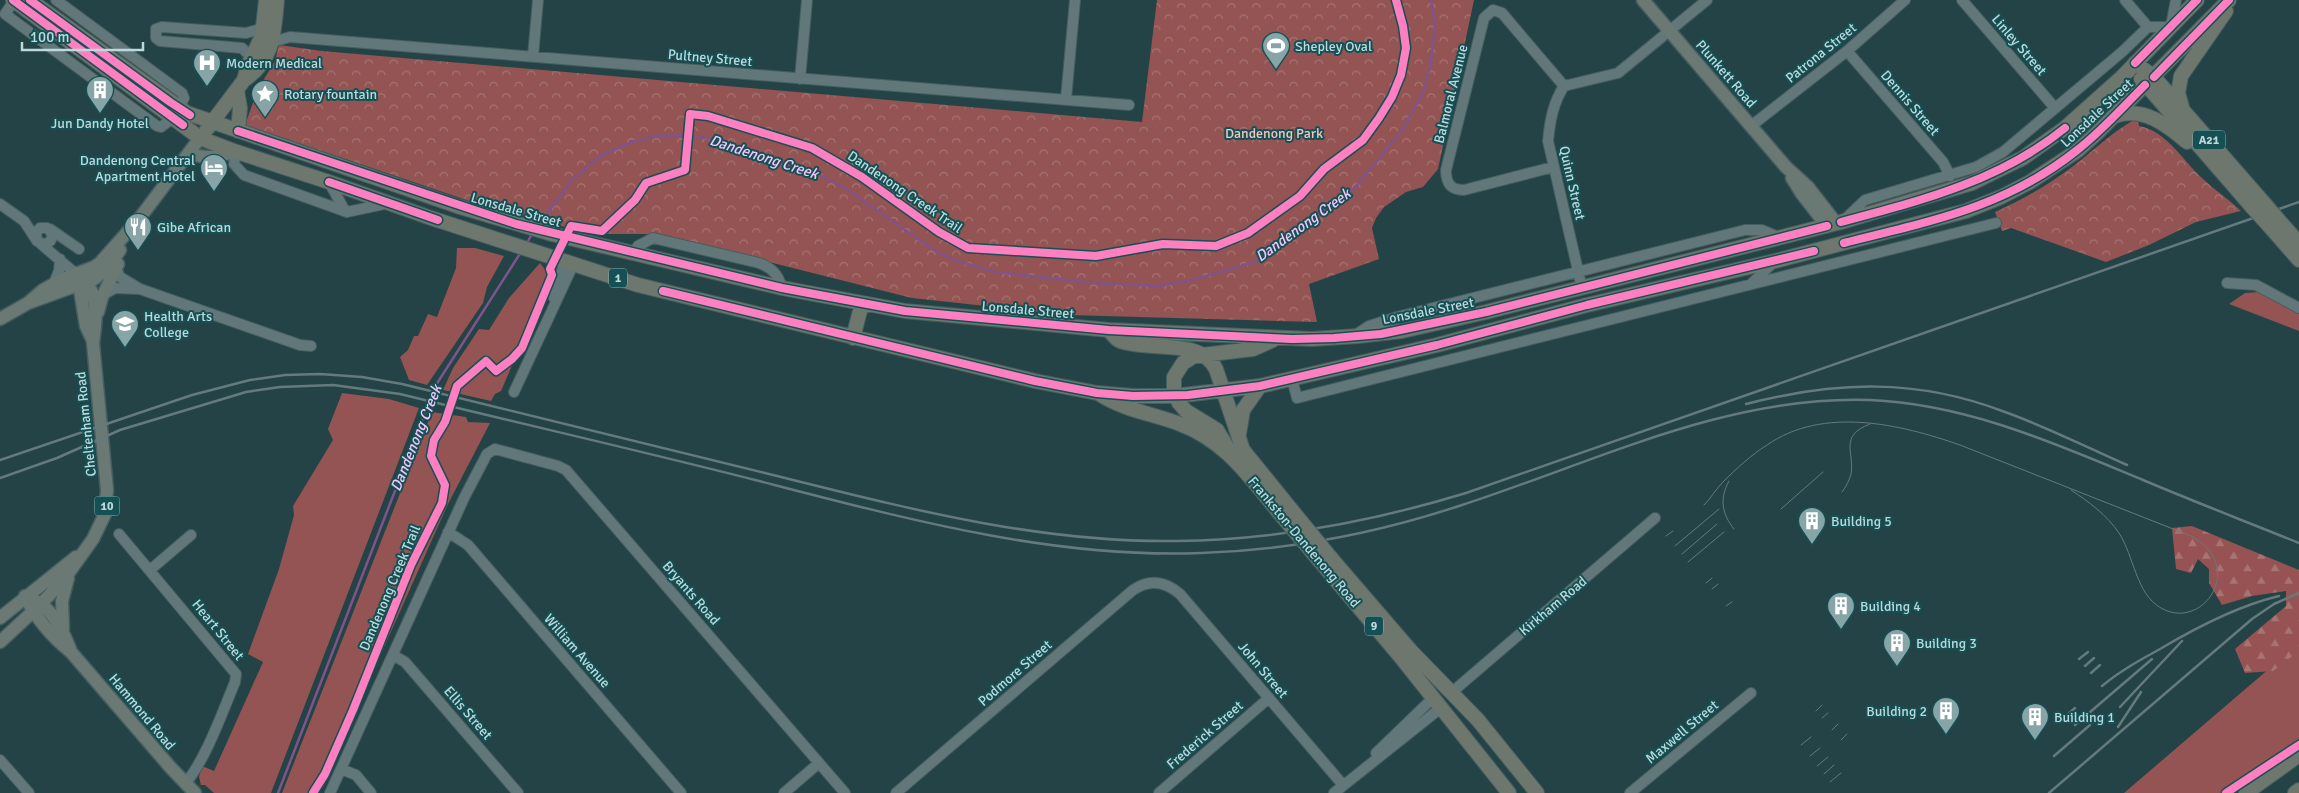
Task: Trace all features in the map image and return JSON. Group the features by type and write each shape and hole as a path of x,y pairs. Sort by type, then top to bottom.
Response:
{"highway":[{"name":"Lonsdale Street","path":"13,0 176,113 212,122 516,224 552,234 782,288 862,303 950,316 1109,330 1277,338 1353,337 1402,331 1781,238 1961,187 2010,166 2035,151 2066,128 2134,64"},
{"name":"Lonsdale Street","path":"30,0 176,113 200,138 235,152 292,169 431,218 663,291 1022,379 1097,393 1133,396 1175,396 1223,392 1292,379 1437,345 1587,305 1775,261 1966,211 2001,197 2060,163 2097,133 2150,81"},
{"path":"212,122 240,85 260,44 270,33 266,0"},
{"path":"240,85 256,72 265,59 277,0"},
{"name":"1","path":"2134,64 2197,0"},
{"path":"2183,110 2178,93 2181,76 2212,34 2231,0"},
{"name":"1","path":"2150,81 2231,0"},
{"name":"A21","path":"2134,64 2150,81 2225,175 2258,205"},
{"name":"A21","path":"2150,81 2183,110 2258,205"},
{"path":"238,131 240,85"},
{"path":"2114,116 2133,113 2157,120 2176,132 2225,175"},
{"name":"10","path":"200,138 212,122"},
{"path":"2258,205 2277,226 2299,260"},
{"path":"1835,224 1844,243"},
{"path":"2277,226 2299,243"},
{"path":"570,262 580,240"},
{"path":"1582,288 1587,305"},
{"path":"853,338 862,303"},
{"path":"1109,330 1119,341 1191,350 1203,354"},
{"path":"1233,457 1217,430 1184,408 1175,396 1174,380 1178,370 1188,359 1203,354 1253,349 1277,338"},
{"name":"9","path":"1203,354 1214,366 1223,392"},
{"path":"1239,439 1242,413 1260,386"},
{"name":"Frankston-Dandenong Road","path":"1223,392 1239,439 1247,456 1283,509"},
{"name":"Frankston-Dandenong Road","path":"1097,393 1114,404 1189,427 1216,442 1233,457 1283,509 1325,559 1508,793"},
{"name":"Frankston-Dandenong Road","path":"1325,559 1478,720 1537,793"},
{"name":"Kirkham Road","path":"1437,702 1451,693"},
{"path":"2246,793 2299,755"},
{"path":"2295,793 2299,790"}],"main road":[{"name":"Plunkett Road","path":"1643,0 1786,167 1802,194 1835,224"},
{"name":"10","path":"80,279 97,266 139,219 200,138"},
{"path":"189,153 219,158 235,152"},
{"name":"10","path":"80,279 108,269 139,219"},
{"name":"10","path":"96,320 103,295 130,234"},
{"path":"28,303 54,283 80,279"},
{"path":"0,319 28,303 80,279"},
{"name":"Cheltenham Road","path":"0,642 37,608 70,570 99,530 107,502 93,343 96,320 93,292 80,279"},
{"name":"Cheltenham Road","path":"80,279 86,326 93,343"},
{"name":"Cheltenham Road","path":"0,618 60,568 80,555"},
{"path":"63,632 62,599 70,570"},
{"path":"25,596 37,608"},
{"name":"Hammond Road","path":"37,608 55,638 71,652 191,790"},
{"name":"Hammond Road","path":"37,608 63,632 71,652"}],"street":[{"path":"56,0 182,93 184,98 176,113"},
{"path":"533,56 538,0"},
{"path":"800,79 807,0"},
{"path":"1066,99 1075,0"},
{"path":"1564,86 1618,73 1707,0"},
{"name":"Patrona Street","path":"1752,126 1847,51 1906,0"},
{"name":"Linley Street","path":"1962,0 2055,108"},
{"path":"2125,0 2148,27 2171,27 2176,0"},
{"name":"Balmoral Avenue","path":"1553,167 1464,190 1456,190 1446,180 1446,170 1484,18 1493,10 1502,13 1564,86"},
{"name":"Pultney Street","path":"252,58 242,48 160,41 156,37 156,29 162,27 270,33 290,37 1129,104"},
{"name":"Lonsdale Street","path":"1835,224 1862,201 1950,176 1984,164 2003,152 2148,27"},
{"name":"Dennis Street","path":"1847,51 1943,162 1950,176"},
{"name":"Quinn Street","path":"1564,86 1558,96 1550,125 1548,141 1582,288"},
{"path":"235,152 234,164 244,175 345,211 353,212 390,203"},
{"path":"329,182 340,198 345,211"},
{"path":"0,204 24,221 47,228 79,249"},
{"path":"24,221 39,242 80,279"},
{"path":"1292,379 1296,398 1996,223"},
{"path":"39,242 47,244 52,239 52,233 47,228"},
{"path":"39,242 36,232 47,228"},
{"name":"Lonsdale Street","path":"1353,337 1366,327 1379,322 1749,229 1762,230 1781,238"},
{"path":"1844,243 1849,259"},
{"path":"54,283 60,268 60,259"},
{"path":"1752,283 1775,261"},
{"path":"514,392 553,306 567,282 570,262"},
{"path":"116,268 120,277 140,289 300,345 311,346"},
{"path":"2228,283 2246,283 2258,286 2299,308"},
{"path":"103,295 115,288 140,289"},
{"path":"1587,305 1591,323"},
{"path":"1338,368 1343,387"},
{"name":"Bryants Road","path":"448,532 486,454 492,449 558,466 566,470 845,793"},
{"name":"Kirkham Road","path":"1451,693 1655,518"},
{"path":"330,793 448,532"},
{"name":"William Avenue","path":"448,532 468,545 681,793"},
{"name":"Heart Street","path":"119,534 236,674 235,682 194,773 191,790"},
{"path":"150,570 192,535"},
{"name":"John Street","path":"1156,582 1168,585 1180,594 1344,784"},
{"name":"Podmore Street","path":"896,793 1133,590 1147,583 1156,582"},
{"name":"Ellis Street","path":"393,655 405,662 518,793"},
{"name":"Maxwell Street","path":"1630,793 1751,693"},
{"name":"Frederick Street","path":"1158,793 1269,698"},
{"name":"Kirkham Road","path":"1334,793 1437,702"},
{"path":"0,760 29,793"},
{"path":"784,793 819,763"},
{"path":"341,769 352,772 371,793"}],"green space":[{"name":"Dandenong Park","path":"1157,0 1474,0 1438,169 1423,187 1406,192 1384,207 1376,218 1372,228 1379,259 1309,284 1317,322 1069,315 912,298 657,234 592,234 484,206 245,125 258,89 275,61 279,45 322,51 1142,122"},
{"path":"2134,120 2138,120 2139,126 2149,129 2166,140 2211,187 2241,211 2196,222 2149,245 2106,262 2011,228 2002,231 1995,212 2054,180"},
{"path":"457,248 475,248 504,256 487,287 483,303 427,385 409,380 400,357 408,350 414,336 418,336 428,314 437,317 456,268"},
{"path":"540,263 546,271 548,282 501,391 495,394 491,401 443,390 453,368 479,329 489,330 509,298"},
{"path":"2259,292 2299,314 2299,331 2229,304 2245,293"},
{"path":"342,393 389,399 419,408 271,793 214,793 205,785 201,785 199,777 202,766 214,771 263,662 248,654 279,569 294,515 293,506 333,440 328,429"},
{"path":"432,412 466,417 468,422 490,423 448,504 319,793 282,793"},
{"path":"2192,526 2299,570 2299,651 2273,671 2245,673 2235,649 2286,606 2286,591 2252,596 2222,605 2209,583 2209,569 2198,559 2191,573 2176,569 2172,528"},
{"path":"2299,643 2299,739 2226,793 2124,793"}],"waterway":[{"name":"Dandenong Creek","path":"538,226 571,181 599,157 631,142 656,136 685,135 711,139 814,172 848,190 934,250 954,260 995,272 1092,283 1159,286 1188,281 1252,263 1353,190 1403,129 1424,91 1431,63 1435,24 1431,0"},
{"name":"Dandenong Creek","path":"526,245 533,232"},
{"name":"Dandenong Creek","path":"278,793 436,385 521,252"}],"tram line":[{"path":"1704,505 1720,485 1744,462 1767,445 1789,433 1812,426 1837,422 1887,425 1937,437 1960,445 2191,536 2208,549 2216,564 2217,579 2213,593 2204,604 2191,611 2176,613 2161,608 2146,594 2124,542 2114,526 2097,509 2071,490"},
{"path":"1842,492 1851,474 1851,440 1854,434 1870,424"},
{"path":"1781,509 1823,472"},
{"path":"1729,481 1724,494 1723,506 1727,518 1734,529"},
{"path":"1675,546 1719,509"},
{"path":"1682,554 1717,524"},
{"path":"1666,536 1673,531"},
{"path":"1688,562 1724,532"},
{"path":"1706,583 1712,578"},
{"path":"1712,589 1718,584"},
{"path":"1726,606 1732,602"},
{"path":"1816,711 1822,705"},
{"path":"1822,718 1828,713"},
{"path":"1832,730 1838,724"},
{"path":"1841,740 1847,734"},
{"path":"1801,745 1811,737"},
{"path":"1810,756 1820,748"},
{"path":"1817,766 1828,757"},
{"path":"1824,774 1834,765"},
{"path":"1830,782 1841,773"}],"railway":[{"path":"0,460 192,395 250,380 285,375 320,374 362,377 402,384 873,500 1023,530 1125,540 1176,541 1213,540 1286,533 1359,521 1466,493 2299,202"},
{"path":"0,478 57,458 120,430 246,392 280,387 333,385 400,394 864,508 975,533 1088,549 1144,553 1201,553 1300,544 1366,532 1462,505 1662,434 1713,420 1765,408 1817,401 1870,400 1906,403 1941,409 2010,428 2077,453 2299,543"},
{"path":"1746,404 1779,396 1844,387 1908,388 1940,393 1972,401 2021,418 2127,465"},
{"path":"2049,793 2252,619 2274,604 2299,593"},
{"path":"2102,686 2130,666 2203,625 2248,605 2279,596"},
{"path":"2120,707 2182,641"},
{"path":"2079,659 2088,652"},
{"path":"2085,666 2094,658"},
{"path":"2075,725 2152,659"},
{"path":"2091,673 2100,665"},
{"path":"2118,727 2141,692"},
{"path":"2066,716 2075,708"},
{"path":"2054,756 2090,725"}],"cycle path":[{"path":"13,0 183,125"},
{"path":"30,0 190,115"},
{"name":"Dandenong Creek Trail","path":"313,793 325,774 353,710 411,565 442,503 445,485 431,456 434,440 445,422 457,386 486,361 496,371 512,359 522,348 552,275 550,269 571,226 602,231 635,200 646,183 685,170 690,114 708,116 812,148 862,177 939,232 968,248 1096,256 1163,244 1216,246 1248,233 1300,196 1324,169 1363,140 1392,97 1401,75 1406,48 1403,26 1396,0"},
{"path":"2135,63 2197,0"},
{"path":"2154,77 2229,0"},
{"path":"1844,243 1965,210 2021,186 2049,170 2085,144 2145,85"},
{"path":"1841,222 1900,206 1958,187 2014,162 2065,128"},
{"path":"238,131 516,224 782,288 905,311 1109,330 1292,339 1381,334 1486,312 1827,226"},
{"path":"329,182 438,220"},
{"path":"663,291 1035,381 1097,393 1133,396 1188,395 1260,386 1437,345 1587,305 1814,251"},
{"path":"2226,793 2299,745"}],"place":[{"name":"Shepley Oval","path":"1276,70"},
{"name":"Modern Medical","path":"207,87"},
{"name":"Jun Dandy Hotel","path":"100,114"},
{"name":"Rotary fountain","path":"265,118"},
{"name":"Dandenong Central Apartment Hotel","path":"214,192"},
{"name":"Gibe African","path":"138,251"},
{"name":"Health Arts College","path":"125,348"},
{"name":"Building 5","path":"1812,545"},
{"name":"Building 4","path":"1841,630"},
{"name":"Building 3","path":"1897,667"},
{"name":"Building 2","path":"1946,735"},
{"name":"Building 1","path":"2035,741"}]}
